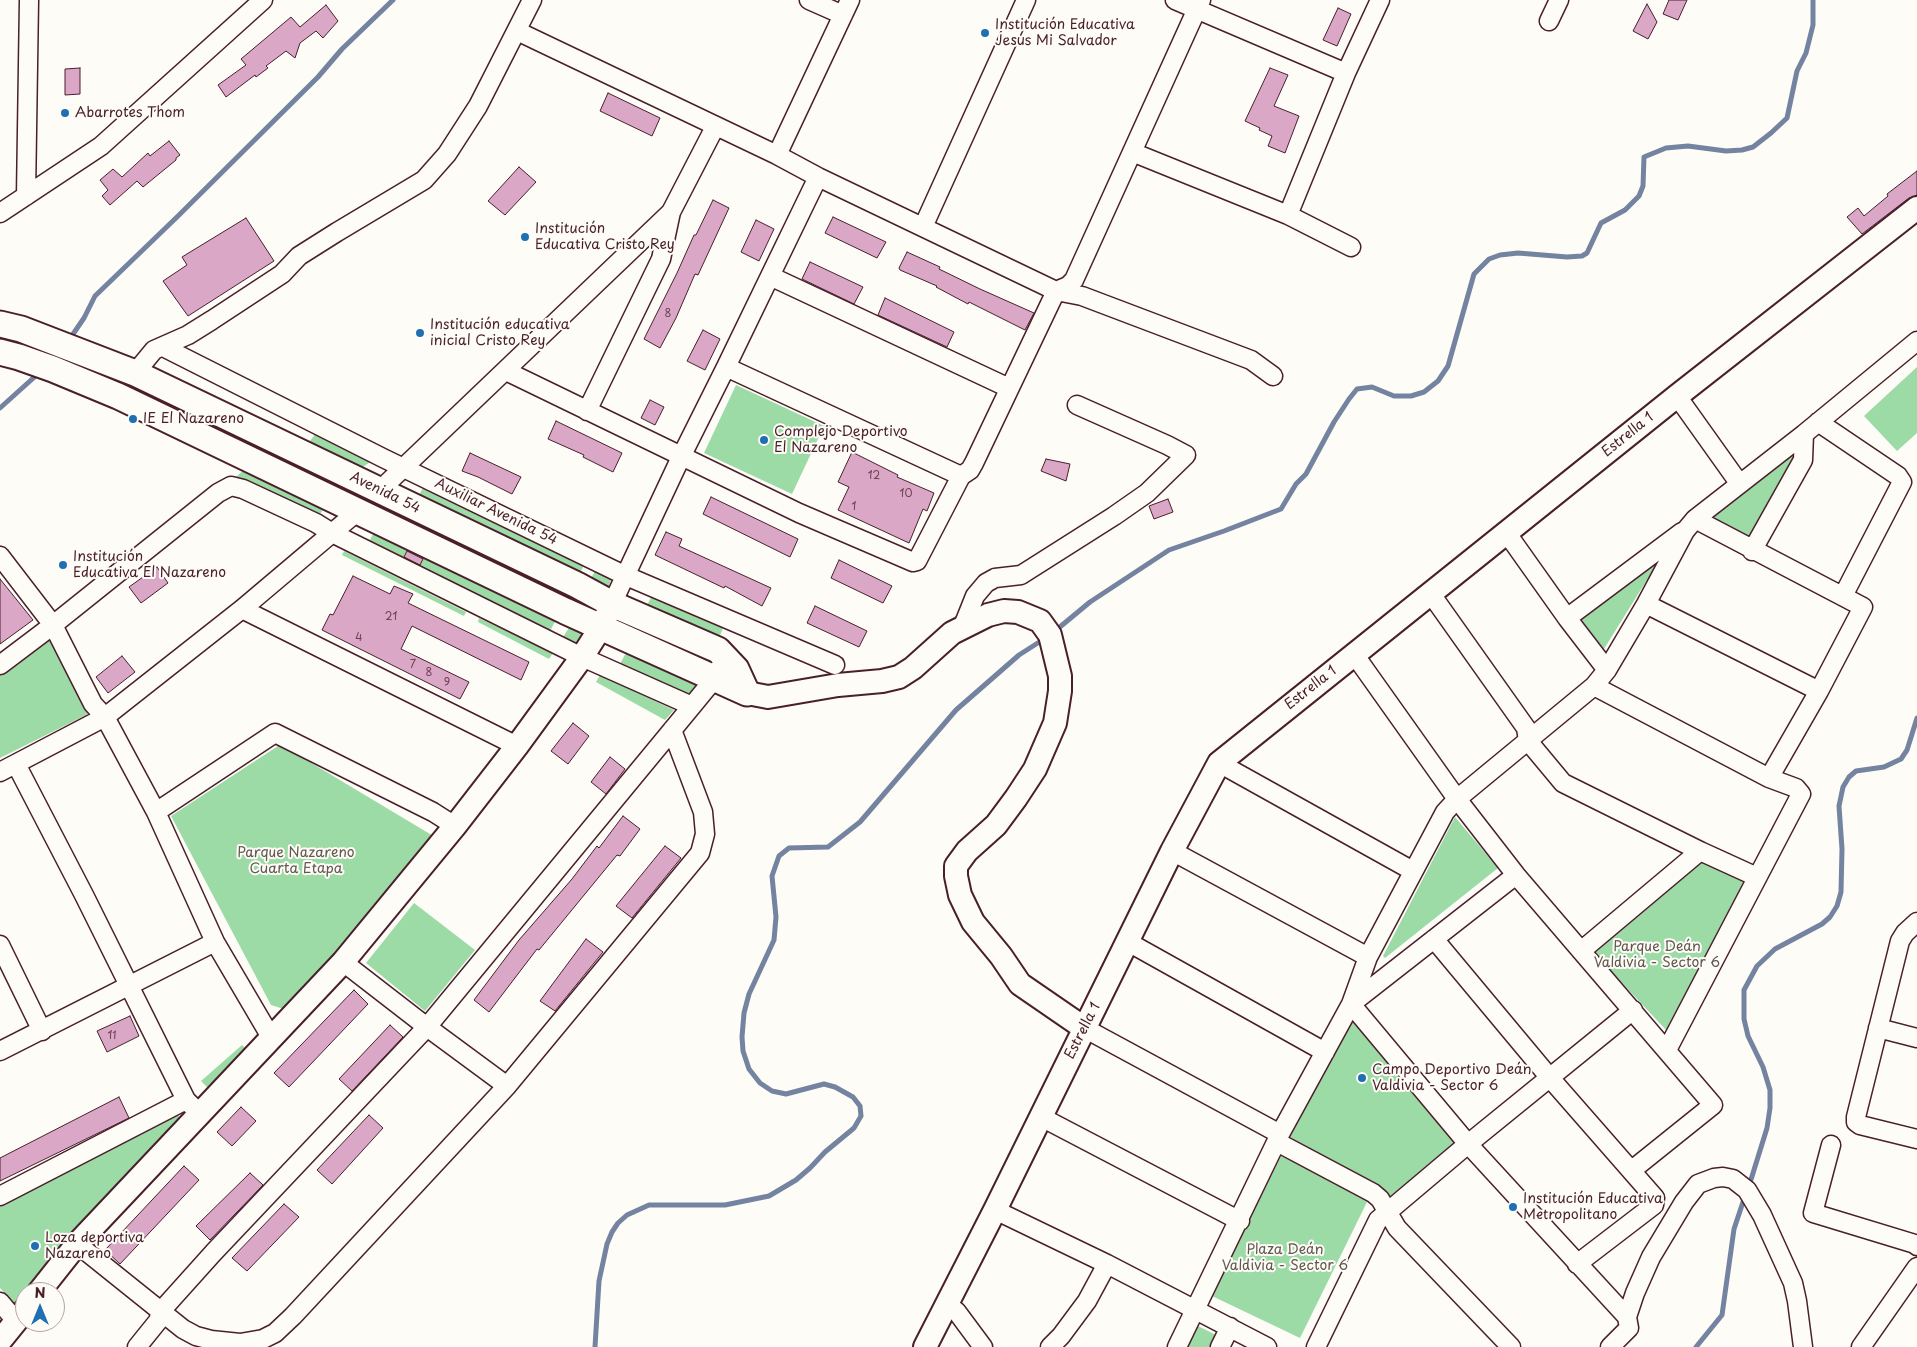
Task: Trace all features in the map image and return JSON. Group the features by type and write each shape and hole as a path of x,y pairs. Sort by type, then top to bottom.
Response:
{"main road":[{"name":"Avenida 54","path":"0,324 21,328 135,373 612,604 718,650 720,667 602,627 118,396 53,369 0,352"},
{"path":"720,667 747,693"}],"street":[{"path":"26,196 29,0"},
{"path":"0,213 101,146 263,0"},
{"path":"135,373 154,350 188,335 212,320 282,274 299,256 424,180 447,154 478,106 532,0"},
{"path":"777,155 846,8 809,0"},
{"path":"923,227 1026,0"},
{"path":"1175,0 1198,5 1346,74"},
{"path":"1288,215 1346,74 1380,0"},
{"path":"1549,21 1559,0"},
{"path":"506,371 799,513 913,562 917,560 961,476 970,470 974,464 1056,291 1068,286 1074,280 1198,5"},
{"path":"517,31 1056,291 1082,296 1251,360 1273,376"},
{"path":"587,411 661,259 671,212 715,127"},
{"path":"1132,152 1288,215 1351,247"},
{"path":"47,1282 193,1107 272,1039 343,962 518,746 582,657 602,627 624,575 818,177"},
{"name":"Estrella 1","path":"924,1347 995,1210 1172,852 1219,762 1506,532 1917,208"},
{"path":"380,490 671,212"},
{"path":"770,276 1009,388"},
{"path":"1567,618 1690,525 1739,483 1804,434 1917,341"},
{"name":"Auxiliar Avenida 54","path":"163,347 374,454 405,467 624,575 835,665"},
{"path":"726,367 961,476"},
{"path":"1678,396 1739,483"},
{"path":"963,626 975,596 986,583 994,578 1021,574 1114,516 1147,493 1186,455 1077,404"},
{"path":"1818,422 1898,476 1902,482 1843,596"},
{"path":"1752,551 1803,460 1804,434"},
{"path":"0,665 218,493 231,486 243,489 308,520 582,657 692,706"},
{"path":"0,772 105,717 242,609 358,511"},
{"path":"1690,525 1752,551 1862,607 1819,691 1769,778"},
{"path":"1177,1347 1240,1221 1278,1138 1351,1004 1368,957 1444,812 1457,799 1594,686 1607,670 1690,525"},
{"path":"1506,532 1567,618 1607,670"},
{"path":"0,556 53,625 93,704 105,717 156,812 215,942 272,1039"},
{"path":"1431,594 1526,728 1528,741 1563,783 1757,877"},
{"path":"1646,604 1819,691"},
{"path":"242,609 518,746"},
{"path":"747,693 768,697 899,677 913,668 952,633 988,615 1004,611 1018,612 1040,620 1050,635 1058,667 1060,691 1056,723 1035,769 1016,798 996,825 967,851 956,866 960,895 973,922 1001,956 1020,984 1084,1028 1373,1193 1388,1210 1397,1228 1511,1347"},
{"path":"1354,654 1457,799 1516,875 1713,1105 1632,1170"},
{"path":"137,1347 158,1321 161,1311 214,1252 427,1027 692,706 720,667"},
{"path":"1594,686 1769,778 1800,791 1801,797 1667,1050"},
{"path":"77,1244 184,1329 196,1336 210,1340 240,1343 263,1339 275,1333 294,1316 507,1086 700,853 705,834 703,812 672,730"},
{"path":"156,812 275,733 433,812 455,826"},
{"path":"1219,762 1413,871"},
{"path":"16,764 84,895 128,986 193,1107"},
{"path":"1581,951 1700,851"},
{"path":"1172,852 1368,957"},
{"path":"1351,1004 1516,875"},
{"path":"1913,931 1900,941 1856,1122 1860,1125 1917,1139"},
{"path":"1434,939 1550,1078 1655,1198 1654,1205 1577,1264"},
{"path":"0,1051 215,942"},
{"path":"1128,942 1325,1052"},
{"path":"0,945 42,1031"},
{"path":"343,962 507,1086"},
{"path":"1351,1004 1468,1144 1627,1317"},
{"path":"1316,1347 1378,1220 1633,1010"},
{"path":"1878,1028 1917,1038"},
{"path":"0,1196 193,1107"},
{"path":"1041,1116 1240,1221"},
{"path":"1831,1145 1813,1213 1917,1246"},
{"path":"1610,1347 1629,1328 1627,1317 1635,1293 1651,1257 1684,1202 1698,1184 1705,1180 1723,1177 1733,1179 1747,1190 1773,1238 1793,1283 1798,1301 1803,1347"},
{"path":"995,1210 1107,1264 1267,1347"},
{"path":"1050,1347 1088,1301 1107,1264"},
{"path":"1861,1347 1917,1266"},
{"path":"0,1302 15,1311"},
{"path":"946,1303 957,1312 983,1347"},
{"path":"0,1341 15,1322"},
{"path":"1220,1347 1230,1327"}],"green space":[{"path":"1917,367 1917,433 1897,451 1864,416"},
{"path":"736,385 824,426 792,494 704,453"},
{"path":"142,387 345,484 338,492 136,392 138,388"},
{"path":"316,433 372,461 358,470 307,445"},
{"path":"1792,455 1795,457 1751,539 1715,521 1714,515"},
{"path":"249,465 327,504 318,517 235,478"},
{"path":"424,486 585,563 578,577 417,499"},
{"path":"353,487 565,590 560,599 345,495"},
{"path":"376,528 410,544 403,559 369,542"},
{"path":"344,551 466,612 464,616 342,555"},
{"path":"426,552 558,616 550,631 419,566"},
{"path":"1663,554 1604,649 1579,619"},
{"path":"596,569 609,575 611,579 609,586 605,588 589,582"},
{"path":"653,594 724,626 718,640 645,609"},
{"path":"479,618 553,653 549,659 478,622"},
{"path":"572,623 585,630 581,642 573,642 563,637"},
{"path":"46,638 53,641 90,711 86,715 0,758 0,672"},
{"path":"628,649 700,685 694,694 684,695 620,664"},
{"path":"600,675 674,710 665,720 596,682"},
{"name":"Parque Nazareno Cuarta Etapa","path":"278,746 283,746 435,837 336,958 287,1010 271,1005 171,816"},
{"path":"1455,817 1498,868 1385,958 1383,956"},
{"name":"Parque Deán Valdivia - Sector 6","path":"1703,860 1746,882 1668,1032 1592,951"},
{"path":"414,903 475,950 425,1011 366,963"},
{"name":"Campo Deportivo Deán Valdivia - Sector 6","path":"1353,1020 1456,1143 1388,1198 1374,1184 1290,1137"},
{"path":"242,1045 248,1051 211,1091 201,1081"},
{"name":"Loza deportiva Nazareno","path":"178,1115 181,1120 38,1282 15,1282 15,1304 0,1288 0,1204"},
{"name":"Plaza Deán Valdivia - Sector 6","path":"1281,1156 1368,1200 1300,1338 1212,1296"},
{"path":"1198,1326 1216,1335 1210,1347 1187,1347"}],"building":[{"path":"1669,0 1687,0 1678,20 1663,14"},
{"path":"1647,4 1657,22 1648,39 1633,31"},
{"path":"326,5 338,21 323,38 316,31 300,43 295,58 286,51 266,66 268,68 256,77 255,75 226,97 218,85 246,65 241,59 291,17 300,27"},
{"path":"1338,8 1351,14 1337,46 1323,40"},
{"path":"80,68 80,94 65,95 65,69"},
{"path":"1270,68 1288,75 1274,106 1299,116 1285,153 1268,146 1272,136 1245,121"},
{"path":"608,93 660,118 652,136 600,111"},
{"path":"169,141 180,155 176,160 143,187 137,181 110,205 102,196 108,190 100,180 113,169 122,177 148,153 150,156"},
{"path":"519,167 536,182 505,215 488,201"},
{"path":"1917,171 1917,195 1909,198 1862,234 1847,217 1858,208 1864,216 1888,196 1887,194"},
{"path":"713,200 729,208 698,275 695,274 676,318 660,348 644,339"},
{"path":"833,217 886,242 877,258 825,233"},
{"path":"246,218 274,261 188,316 163,281 187,265 182,257"},
{"path":"756,220 774,229 759,261 741,252"},
{"path":"907,252 940,267 939,269 980,289 1034,313 1025,330 969,302 968,304 937,286 900,270 899,268"},
{"path":"810,262 863,287 854,304 802,279"},
{"path":"885,298 954,332 947,347 878,315"},
{"path":"703,330 720,339 705,370 687,361"},
{"path":"650,400 664,407 655,425 641,418"},
{"path":"556,421 622,453 613,472 583,457 584,455 548,439"},
{"path":"852,452 898,475 897,477 934,493 927,511 923,509 909,543 838,510 849,487 838,482"},
{"path":"470,453 521,477 512,494 462,471"},
{"path":"1046,459 1070,464 1066,481 1041,471"},
{"path":"711,497 798,539 790,557 703,514"},
{"path":"1168,499 1173,512 1154,519 1149,506"},
{"path":"666,532 682,539 679,546 771,588 762,606 725,586 724,588 655,555"},
{"path":"407,551 423,559 420,565 404,557"},
{"path":"839,560 892,586 883,603 831,578"},
{"path":"157,567 168,583 141,603 129,587"},
{"path":"353,576 390,594 394,586 413,594 408,603 529,662 521,680 412,626 401,649 469,682 460,699 322,630 330,614 333,615"},
{"path":"0,579 33,620 0,644"},
{"path":"815,606 867,631 859,647 807,623"},
{"path":"122,656 135,672 108,693 96,677"},
{"path":"573,723 589,736 568,764 551,751"},
{"path":"610,757 625,769 606,794 591,782"},
{"path":"623,816 640,829 620,856 617,855 539,950 537,949 489,1012 474,1000 519,940 572,879 597,846 599,848"},
{"path":"665,846 681,858 632,918 616,906"},
{"path":"586,939 603,952 555,1011 540,1001"},
{"path":"354,990 368,1004 289,1087 274,1073"},
{"path":"130,1016 139,1036 107,1052 97,1031"},
{"path":"390,1025 403,1037 352,1091 339,1079"},
{"path":"119,1097 129,1118 0,1181 0,1158"},
{"path":"241,1107 256,1121 232,1146 217,1132"},
{"path":"369,1115 383,1128 332,1184 317,1170"},
{"path":"184,1166 199,1180 120,1264 105,1250"},
{"path":"250,1173 263,1185 210,1240 196,1226"},
{"path":"284,1204 299,1217 247,1271 232,1258"}],"waterway":[{"path":"69,340 84,318 95,296 318,77 342,49 393,0"},
{"path":"1055,631 1090,602 1169,550 1281,509 1296,484 1306,474 1334,422 1357,389 1372,387 1394,396 1411,396 1424,392 1438,381 1448,366 1474,274 1489,259 1500,255 1518,253 1567,257 1582,256 1587,253 1601,223 1625,210 1639,196 1643,186 1644,157 1666,148 1688,146 1726,151 1742,150 1753,147 1771,133 1787,118 1797,71 1806,53 1813,25 1813,0"},
{"path":"0,408 40,372"},
{"path":"595,1347 599,1281 607,1244 618,1223 627,1215 649,1205 725,1205 769,1196 796,1180 810,1168 825,1152 854,1128 861,1116 860,1106 853,1097 835,1087 824,1084 786,1094 772,1091 760,1083 749,1069 743,1051 744,1013 749,994 774,940 776,917 772,876 779,856 789,848 828,847 860,822 956,710 1019,655 1044,639"},
{"path":"1749,1186 1767,1128 1770,1090 1763,1067 1748,1036 1744,1019 1744,990 1757,966 1775,949 1822,924 1830,917 1837,906 1841,892 1842,849 1839,806 1843,787 1849,777 1856,771 1884,767 1901,759 1907,750 1917,718"},
{"path":"1696,1347 1722,1315 1734,1229 1745,1196"}],"place":[{"name":"Institución Educativa Jesus Mi Salvador","path":"985,33"},
{"name":"Abarrotes Thom","path":"65,113"},
{"name":"Institución Educativa Cristo Rey","path":"525,237"},
{"name":"Institución educativa inicial Cristo Rey","path":"420,333"},
{"name":"IE El Nazareno","path":"133,419"},
{"name":"Complejo Deportivo El Nazareno","path":"764,440"},
{"name":"Institución Educativa El Nazareno","path":"63,565"},
{"name":"Campo Deportivo Deán Valdivia - Sector 6","path":"1362,1078"},
{"name":"Institución Educativa Metropolitano","path":"1513,1207"},
{"name":"Loza deportiva Nazareno","path":"35,1246"}]}
